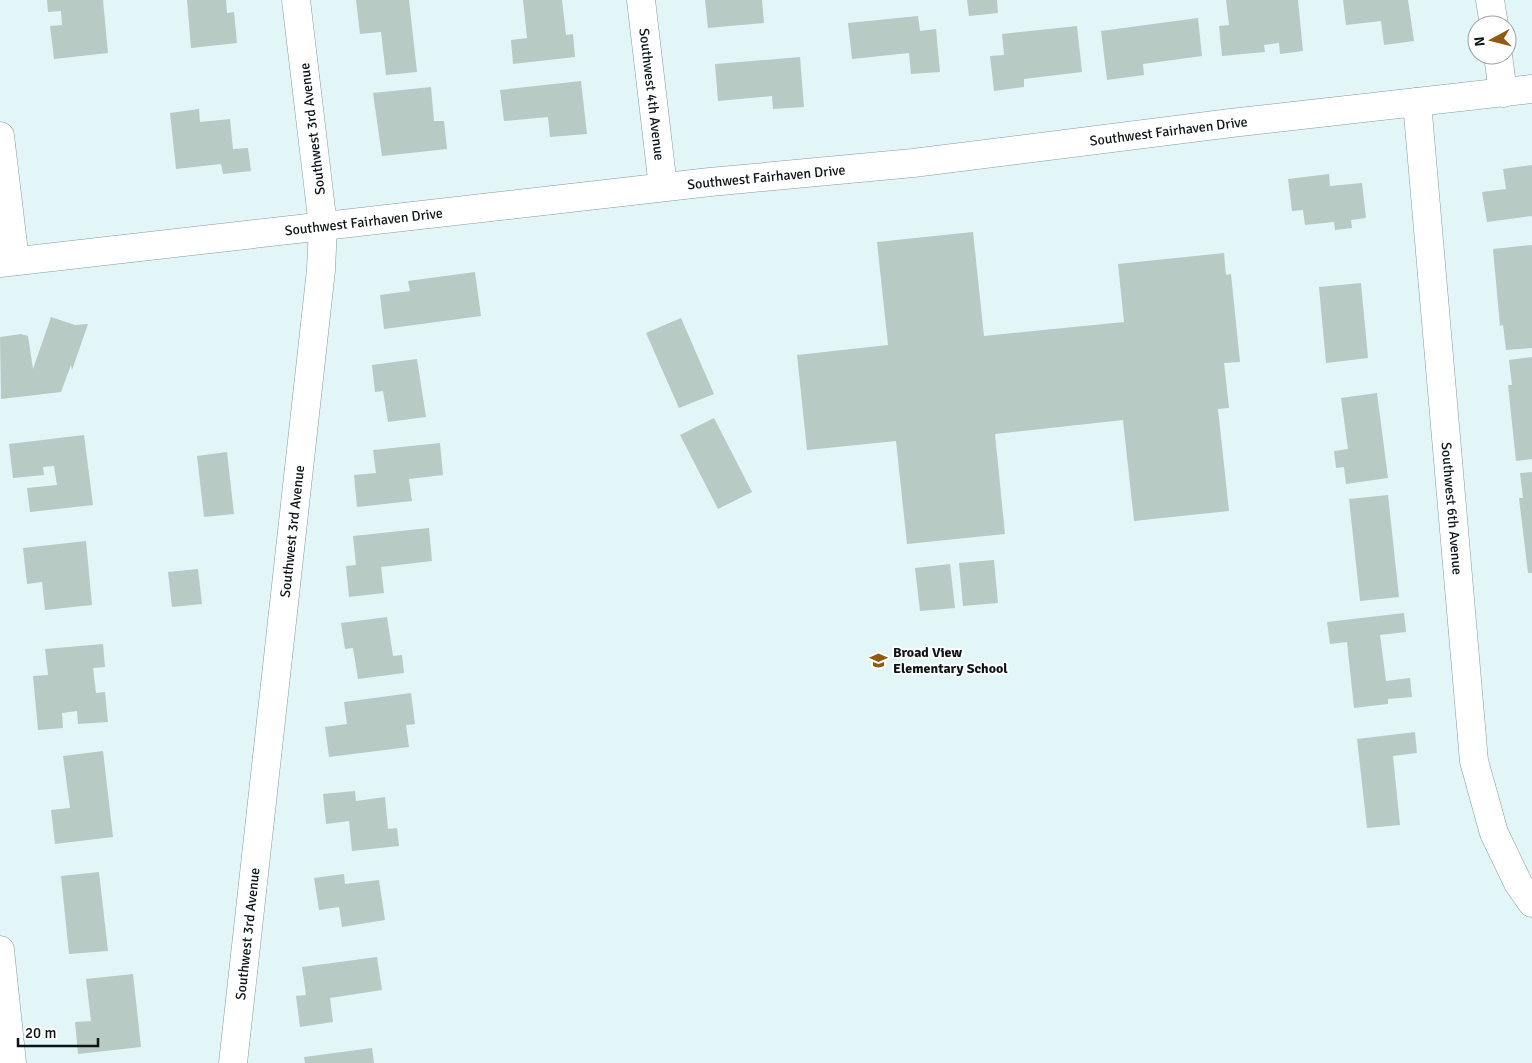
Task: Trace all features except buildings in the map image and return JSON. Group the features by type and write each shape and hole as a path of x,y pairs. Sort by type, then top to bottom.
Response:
{"street":[{"name":"Southwest 3rd Avenue","path":"233,1063 319,290 323,226 296,0"},
{"name":"Southwest 4th Avenue","path":"641,0 663,188"},
{"path":"1490,0 1492,15"},
{"path":"1499,65 1503,93"},
{"name":"Southwest Fairhaven Drive","path":"8,262 663,188 913,163 1231,123 1532,90"},
{"name":"Southwest 6th Avenue","path":"1417,102 1474,761 1494,833 1518,883 1532,902"},
{"path":"0,136 8,262"},
{"path":"0,950 12,1063"}],"place":[{"name":"Broad View Elementary School","path":"879,660"}]}
